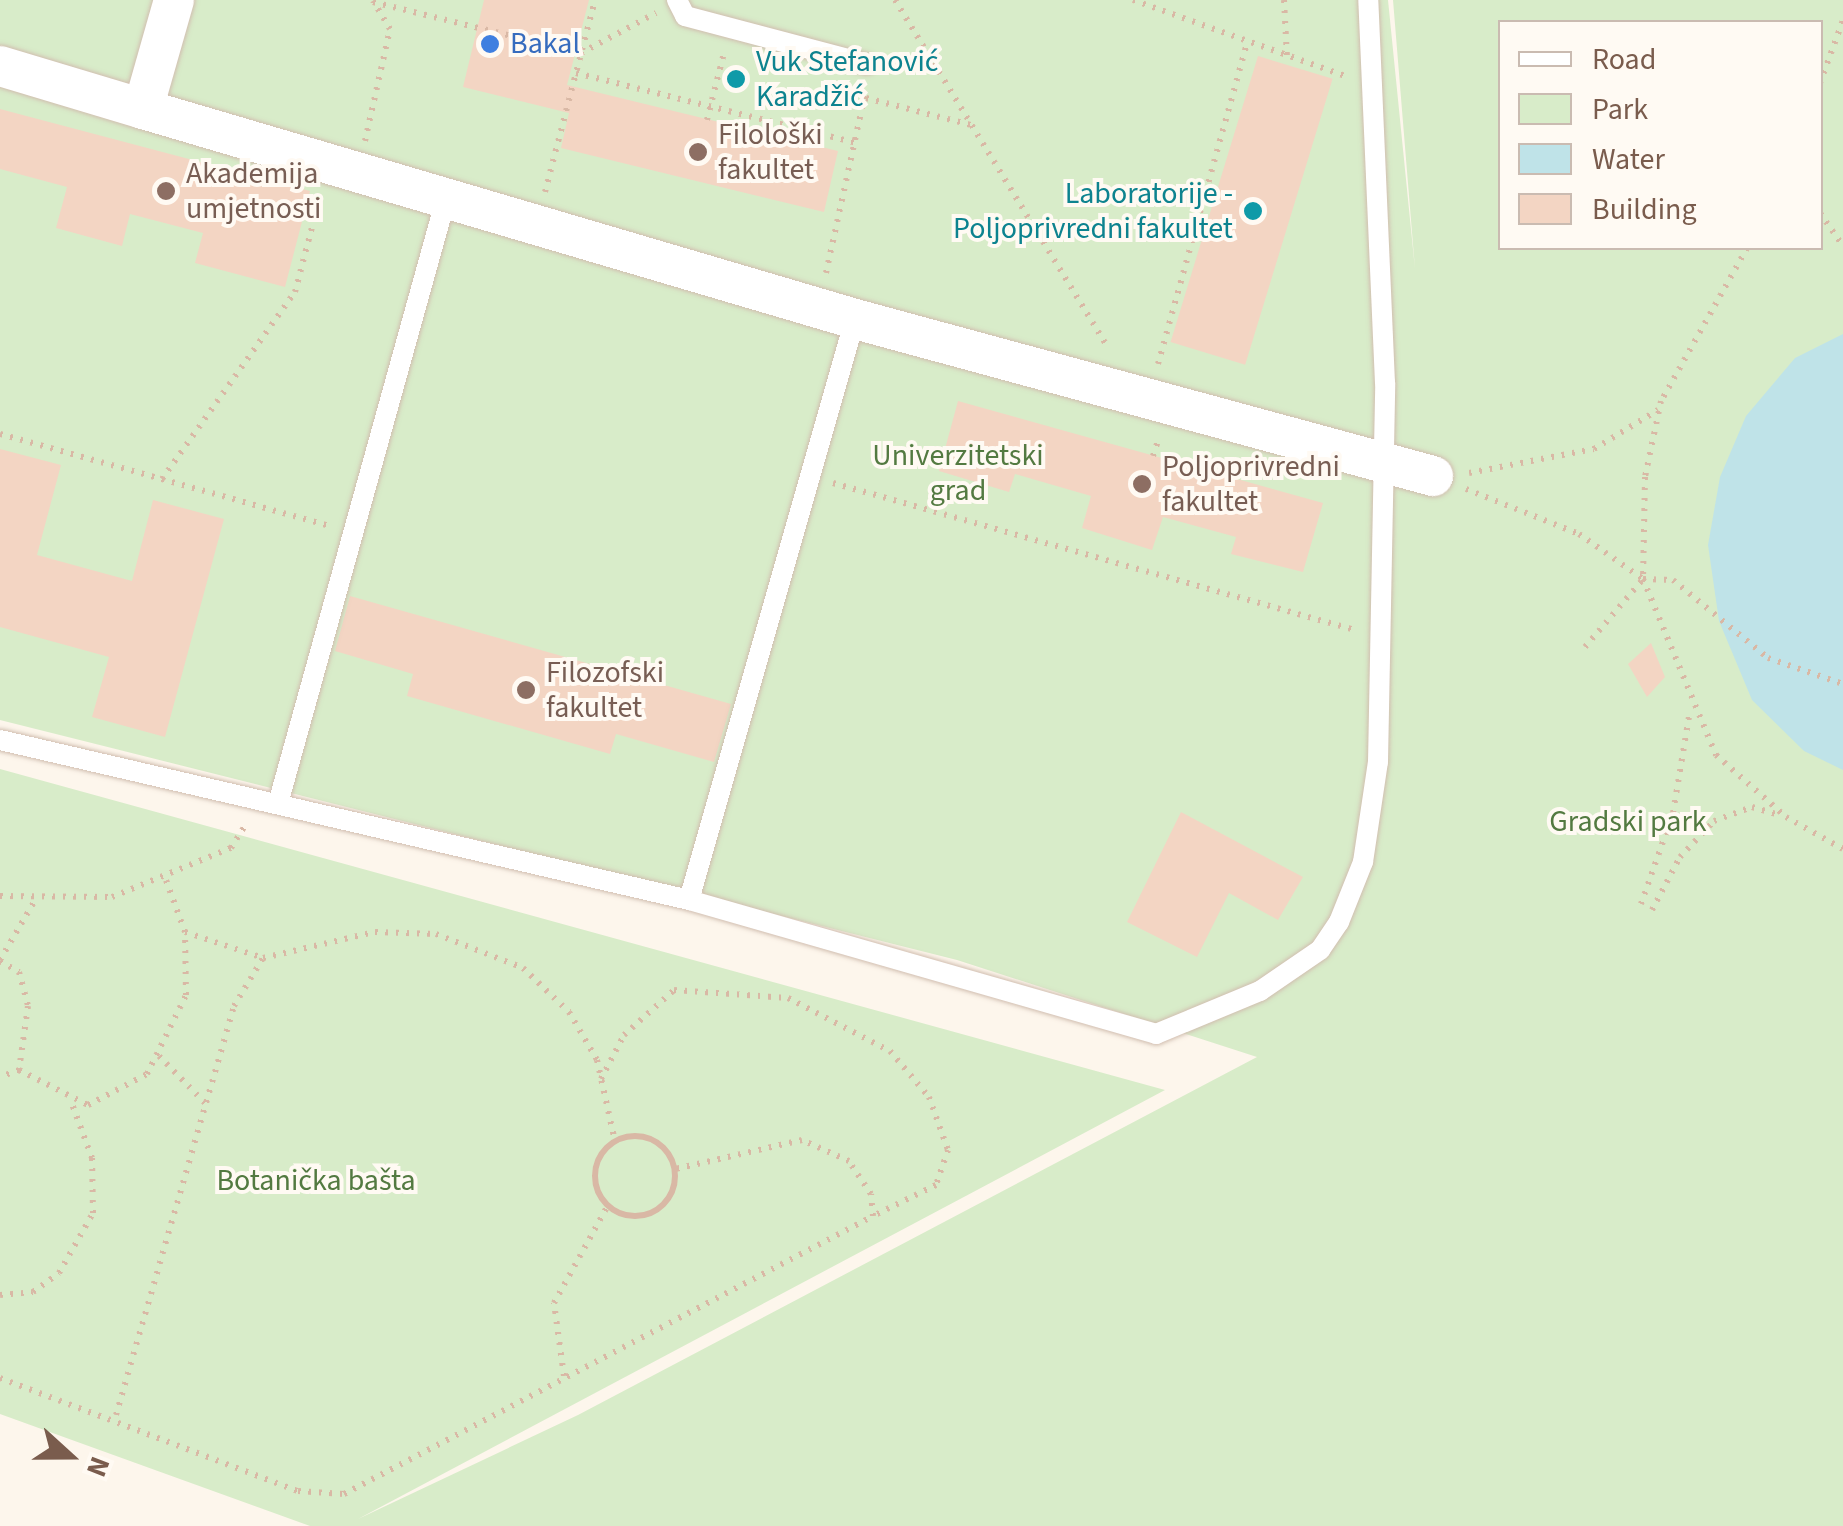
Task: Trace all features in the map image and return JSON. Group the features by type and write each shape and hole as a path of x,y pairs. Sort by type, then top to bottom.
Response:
{"street":[{"path":"142,109 174,0"},
{"path":"0,66 447,195 836,314 1433,476"}],"lane":[{"path":"0,740 270,799 690,900 1156,1034 1208,1016 1291,972 1340,922 1363,862 1378,762 1383,462 1368,0"},
{"path":"676,1 685,16 866,64"},
{"path":"270,799 353,532 447,195"},
{"path":"690,900 758,642 808,476 836,314"}],"path":[{"path":"537,223 595,0"},
{"path":"895,0 1142,394"},
{"path":"1133,0 1372,86"},
{"path":"1284,0 1286,56"},
{"path":"373,1 581,52 676,1"},
{"path":"162,479 294,292 390,29 373,1"},
{"path":"1823,75 1843,20"},
{"path":"707,120 730,28"},
{"path":"1142,394 1247,42"},
{"path":"836,314 866,98 866,64"},
{"path":"576,73 860,144"},
{"path":"866,98 972,126"},
{"path":"1823,218 1843,246"},
{"path":"1746,250 1659,410 1645,477 1643,579 1690,709 1716,756 1786,817 1843,849"},
{"path":"1433,476 1594,449 1659,410"},
{"path":"0,434 353,532"},
{"path":"808,476 1382,637"},
{"path":"1433,476 1580,534 1643,579 1673,580 1768,658 1843,684"},
{"path":"1585,647 1643,579"},
{"path":"1640,904 1674,813 1690,709"},
{"path":"0,896 112,897 166,880 231,848 270,799"},
{"path":"1652,910 1680,857 1714,821 1752,807 1786,817"},
{"path":"72,1104 122,1093 159,1056 186,994 185,932 166,880"},
{"path":"19,1070 28,1006 19,972 0,960 38,896"},
{"path":"185,932 263,958 375,932 436,934 522,968 569,1012 601,1079 614,1141 594,1176 608,1205 626,1216 653,1213 672,1194 675,1169 654,1140 614,1141"},
{"path":"116,1415 234,1006 263,958"},
{"path":"0,1378 116,1415 298,1490 344,1494 936,1185 948,1150 929,1096 890,1051 814,1010 733,990 674,990 624,1035 601,1079"},
{"path":"159,1056 206,1104"},
{"path":"0,1077 19,1070"},
{"path":"0,1295 33,1292 59,1274 93,1214 92,1158 72,1104 19,1070"},
{"path":"675,1169 802,1140 849,1161 871,1194 873,1216"},
{"path":"564,1376 554,1303 608,1205"}],"green space":[{"path":"0,0 1388,0 1415,269 1393,0 1843,0 1843,1526 310,1526 0,1414 0,769 1165,1090 358,1519 578,1415 1257,1057 957,960 0,720"}],"water":[{"path":"1843,334 1843,770 1804,751 1752,700 1719,621 1708,545 1720,477 1746,416 1795,358"}],"building":[{"path":"484,0 589,0 567,85 838,151 824,212 561,148 569,113 463,87"},
{"name":"Laboratorije - Poljoprivredni fakultet","path":"1258,56 1333,79 1245,365 1171,342"},
{"path":"0,109 310,191 285,287 195,263 203,233 130,214 122,246 56,228 67,187 0,169"},
{"path":"958,401 1323,503 1303,572 1231,554 1236,537 1163,517 1152,550 1082,528 1091,496 1015,474 1009,492 939,471"},
{"path":"0,449 61,465 37,555 132,581 153,500 224,519 165,737 92,717 109,657 0,627"},
{"path":"350,596 731,704 714,762 616,734 610,754 407,696 413,674 335,651"},
{"path":"1651,643 1665,677 1647,697 1628,664"},
{"path":"1181,812 1303,877 1278,920 1229,893 1197,957 1127,922"}],"place":[{"name":"Bakal","path":"490,44"},
{"name":"Vuk Stefanović Karadžić","path":"736,79"},
{"name":"Filološki fakultet","path":"698,152"},
{"name":"Akademija umjetnosti","path":"166,191"},
{"name":"Laboratorije - Poljoprivredni fakultet","path":"1253,211"},
{"name":"Poljoprivredni fakultet","path":"1142,484"},
{"name":"Filozofski fakultet","path":"526,690"}],"park label":[{"name":"Univerzitetski grad","path":"958,473"},
{"name":"Gradski park","path":"1628,822"},
{"name":"Botanička bašta","path":"316,1181"}]}
